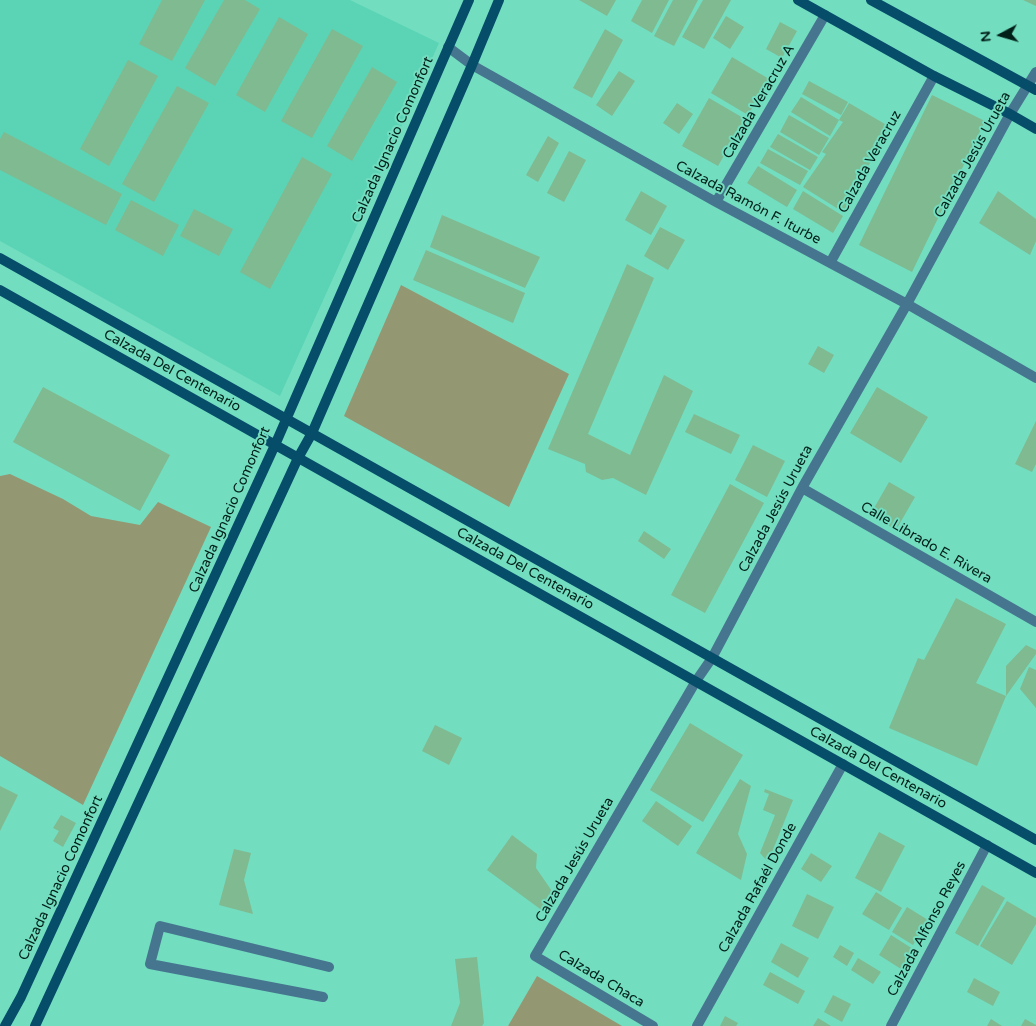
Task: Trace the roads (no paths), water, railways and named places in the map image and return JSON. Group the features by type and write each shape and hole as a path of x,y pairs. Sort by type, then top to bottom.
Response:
{"main road":[{"name":"Calzada Ignacio Comonfort","path":"5,1026 21,998 275,445 469,0"},
{"path":"35,1026 298,458 312,433 472,65 498,0"},
{"path":"798,0 934,76 1036,129"},
{"path":"871,0 1032,88"},
{"name":"Calzada Del Centenario","path":"0,258 1036,840"},
{"name":"Calzada Del Centenario","path":"0,290 1036,872"}],"street":[{"name":"Calzada Veracruz A","path":"716,202 825,15"},
{"name":"Calzada Ramón F. Iturbe","path":"448,47 472,65 716,202 907,304 1036,378"},
{"name":"Calzada Jesús Urueta","path":"535,956 696,681 712,658 802,488 907,304 1010,114 1032,88 1036,72"},
{"name":"Calzada Veracruz","path":"830,262 934,76"},
{"name":"Calle Librado E. Rivera","path":"802,488 1036,622"},
{"name":"Calzada Rafaél Donde","path":"697,1026 843,764"},
{"name":"Calzada Alfonso Reyes","path":"892,1026 987,845"},
{"path":"323,997 150,964 160,926 329,966"},
{"name":"Calzada Chaca","path":"535,956 653,1026"}]}
